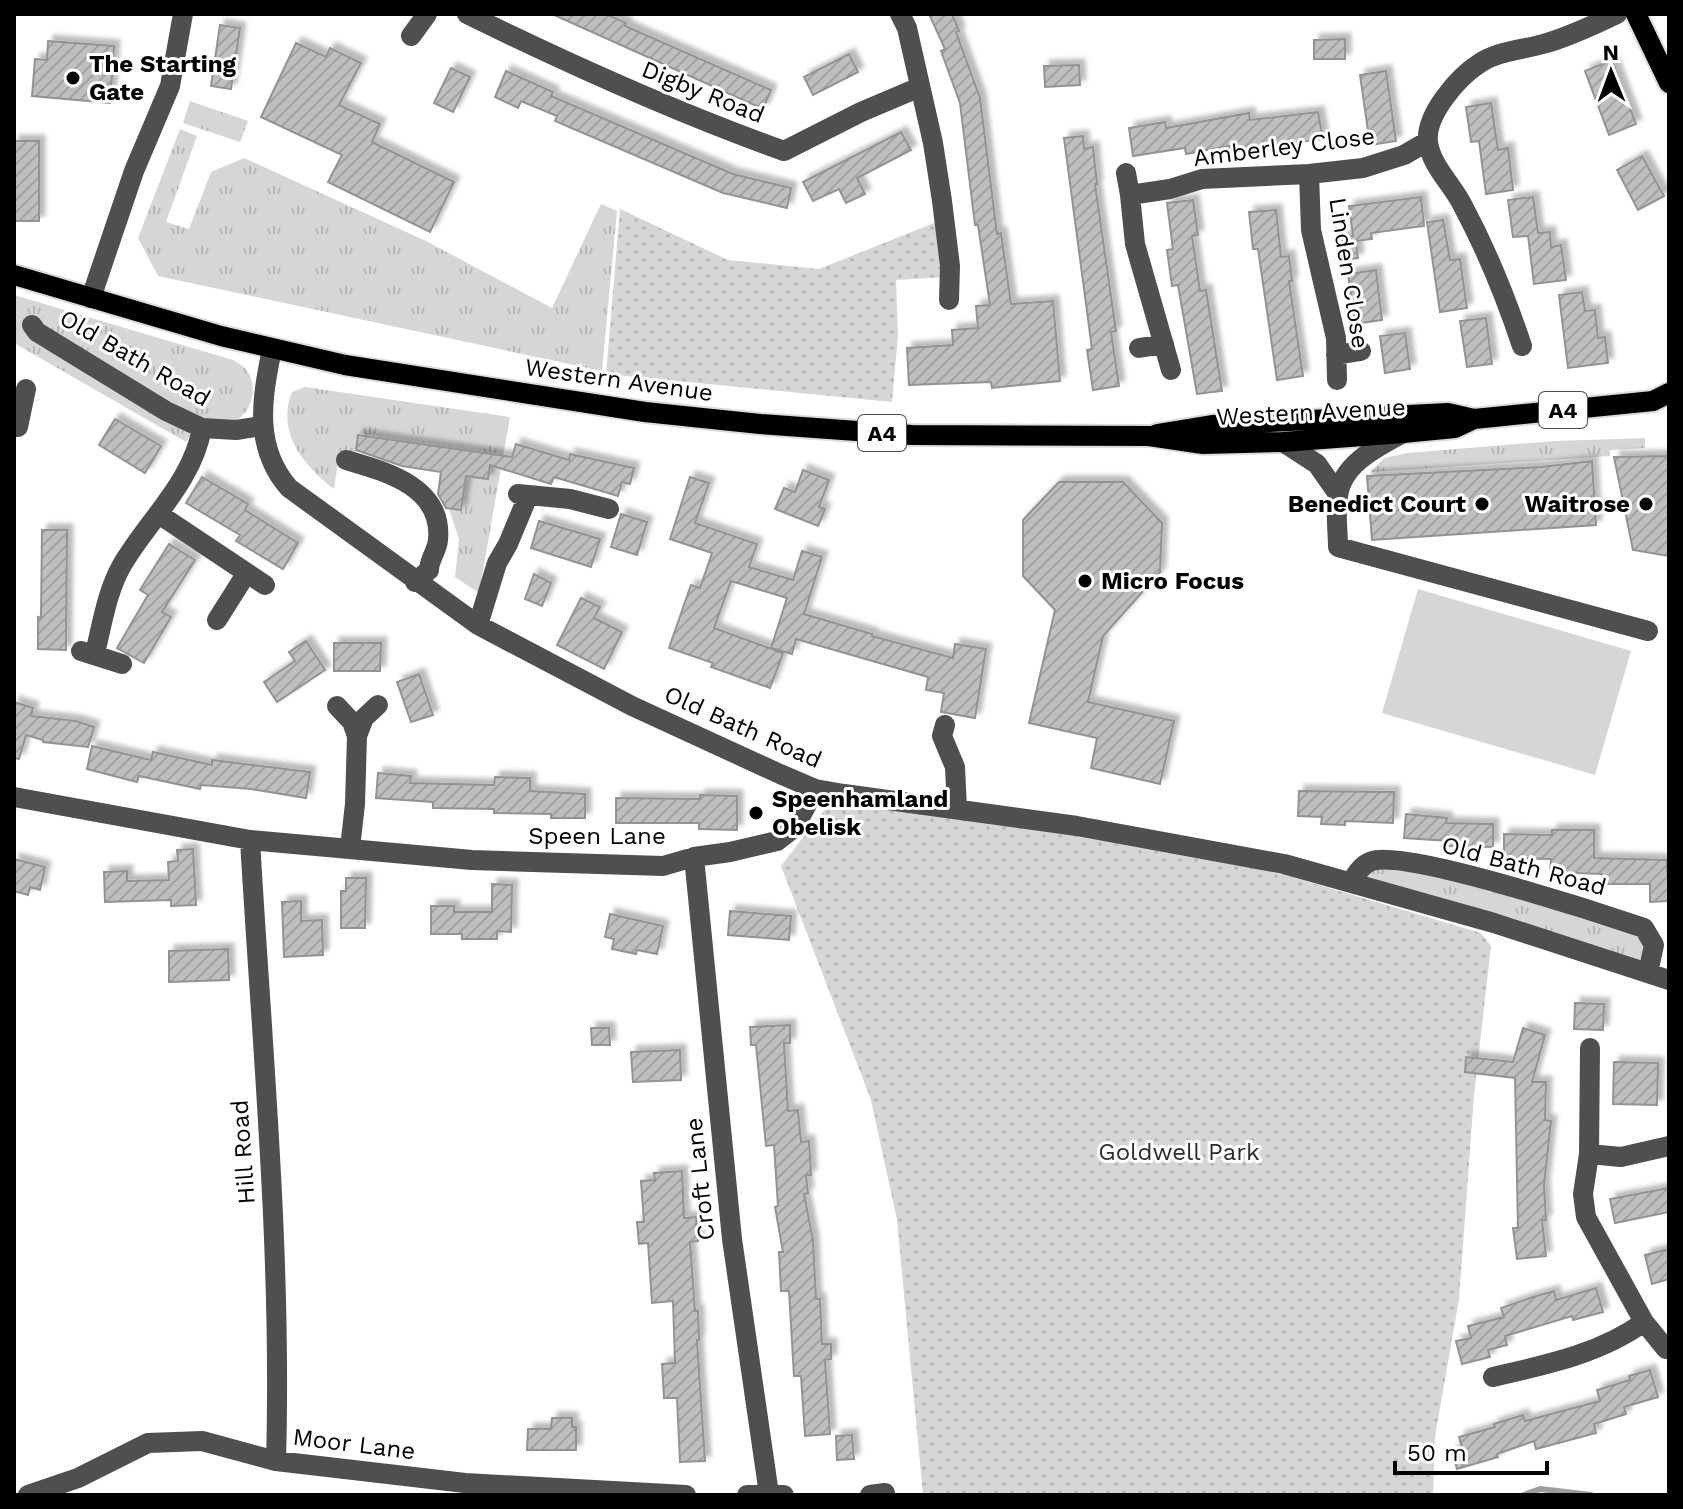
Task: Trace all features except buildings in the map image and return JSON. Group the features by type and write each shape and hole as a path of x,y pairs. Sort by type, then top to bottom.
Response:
{"main road":[{"path":"1636,14 1669,83"},
{"name":"A4","path":"14,275 91,298"},
{"name":"Western Avenue","path":"91,298 272,349 403,375 615,408 760,424 912,435 1149,436 1203,444 1403,433 1455,428 1474,419"},
{"name":"Western Avenue","path":"1149,436 1212,425 1448,413 1474,419 1664,401"}],"street":[{"path":"91,298 134,171 170,86 183,14"},
{"path":"411,36 427,14"},
{"name":"Digby Road","path":"467,14 556,58 678,112 784,151 861,112 920,87"},
{"path":"900,14 907,28 933,143 950,266 949,300"},
{"path":"1522,346 1505,293 1428,141 1433,113 1479,64 1496,55 1545,43 1617,14"},
{"name":"Amberley Close","path":"1130,195 1170,189 1202,179 1363,168 1404,155 1428,141"},
{"path":"1126,173 1135,244 1171,370"},
{"name":"Linden Close","path":"1309,174 1311,230 1336,338 1337,380"},
{"name":"Old Bath Road","path":"32,325 37,332 155,404 202,428 236,430 262,426"},
{"path":"1139,348 1164,344"},
{"name":"Old Bath Road","path":"272,349 262,426 272,465 289,488 478,625 632,706 815,789 1077,826 1284,864 1494,923 1669,980"},
{"path":"1336,355 1361,351"},
{"path":"14,426 18,427 26,389"},
{"path":"122,664 88,652 120,568 160,515 199,447 202,428"},
{"path":"1403,433 1365,453 1352,469 1338,494 1338,547 1648,631"},
{"path":"1283,442 1317,464 1338,494"},
{"path":"346,460 372,467 412,486 429,502 437,515 435,553 428,565 429,570 415,582"},
{"path":"478,625 523,495 570,499 609,509"},
{"path":"160,515 265,585"},
{"path":"217,620 246,574"},
{"path":"350,848 357,736 364,718 378,705"},
{"path":"337,706 352,722 357,736"},
{"path":"945,725 942,736 955,767 957,809"},
{"name":"Speen Lane","path":"14,797 250,840 472,860 640,867 663,866 777,841 795,827 815,789"},
{"name":"Hill Road","path":"250,840 274,1229 279,1361 276,1461"},
{"name":"Croft Lane","path":"694,857 732,1239 769,1494"},
{"name":"Old Bath Road","path":"1351,882 1370,861 1406,861 1595,911 1644,928 1654,945 1648,973"},
{"path":"1590,1048 1579,1074 1589,1154 1583,1194 1586,1217 1644,1322 1666,1349"},
{"path":"1589,1154 1621,1157 1669,1146"},
{"path":"1493,1377 1553,1372 1615,1341 1644,1322"},
{"name":"Moor Lane","path":"28,1495 78,1478 148,1443 202,1441 276,1461 465,1483 686,1495"},
{"path":"747,1495 784,1495"}],"green space":[{"path":"190,101 248,121 240,142 183,123"},
{"path":"180,129 197,136 166,222 189,229 211,172 244,158 426,241 552,308 601,204 617,211 602,371 158,276 138,238"},
{"path":"620,209 728,260 819,269 939,221 946,277 896,280 898,335 892,402 606,374"},
{"path":"14,295 233,360 245,368 251,378 253,393 248,407 232,422 199,422 186,442 14,343"},
{"path":"305,387 510,417 479,593 455,577 459,539 449,509 461,510 467,477 488,479 491,454 359,434 355,459 339,456 334,489 303,458 290,434 287,421 292,392"},
{"path":"1645,438 1645,448 1610,450 1610,456 1371,472 1384,458 1408,453 1555,441"},
{"path":"1418,589 1631,651 1595,775 1382,713"},
{"name":"Goldwell Park","path":"832,800 1073,834 1282,874 1481,933 1491,946 1474,1096 1459,1299 1435,1437 1433,1495 923,1495 897,1220 871,1100 781,866"},
{"path":"1387,860 1644,929 1648,971 1352,882"}],"waterway":[{"path":"1524,1495 1540,1489 1591,1495"}],"place":[{"name":"The Starting Gate","path":"73,78"},
{"name":"Benedict Court","path":"1482,504"},
{"name":"Waitrose","path":"1646,504"},
{"name":"Micro Focus","path":"1085,581"},
{"name":"Speenhamland Obelisk","path":"756,813"}]}
